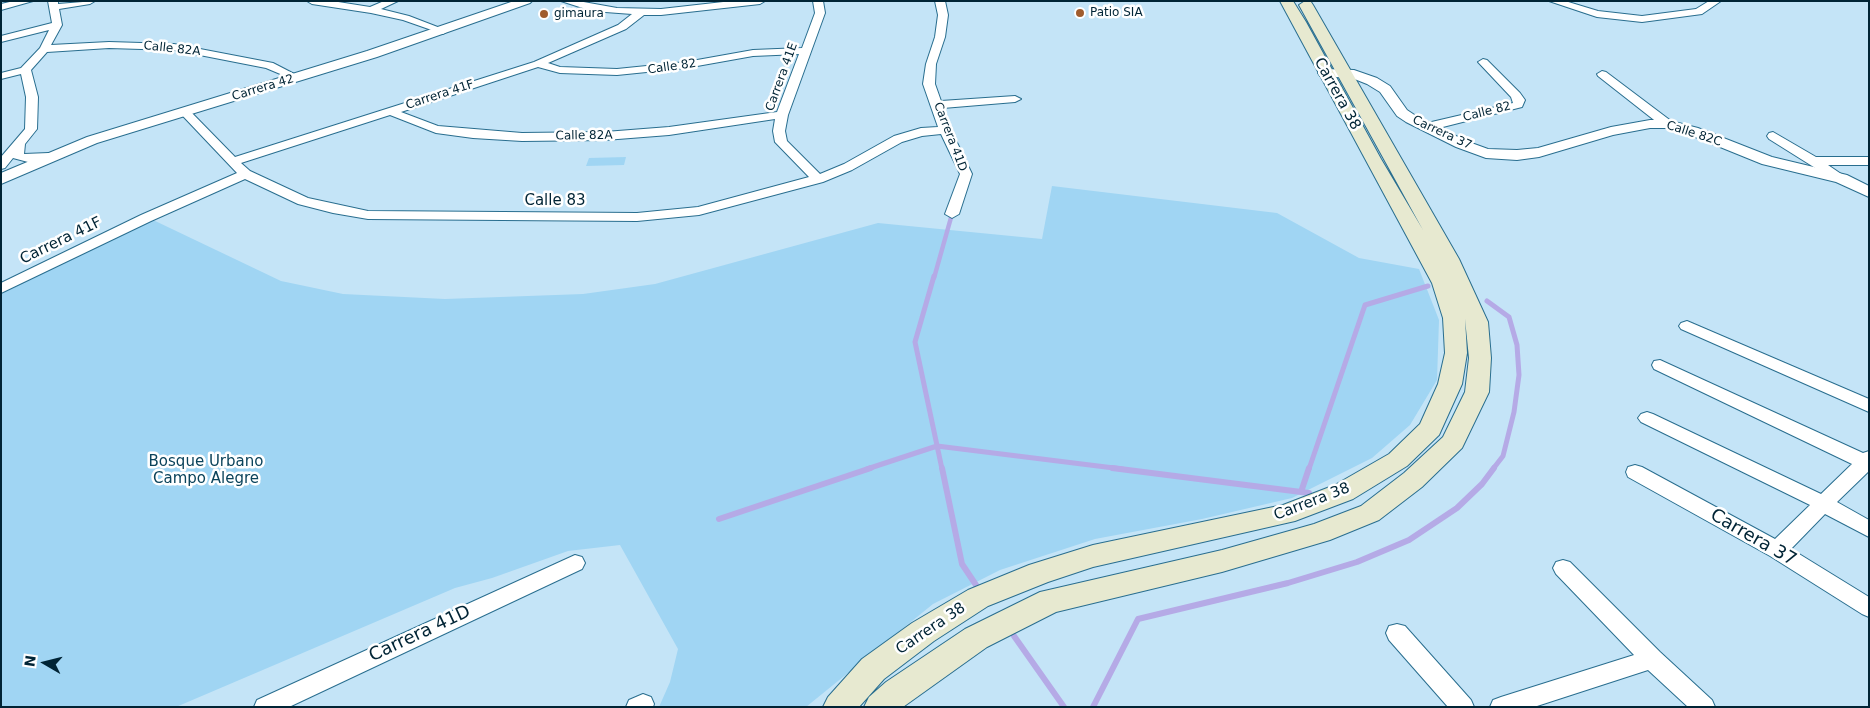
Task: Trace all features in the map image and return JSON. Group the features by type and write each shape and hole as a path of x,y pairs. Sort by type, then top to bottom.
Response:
{"main road":[{"name":"Carrera 38","path":"880,707 897,692 976,638 1050,600 1222,561 1320,533 1370,513 1413,480 1452,442 1477,392 1480,358 1477,322 1449,259 1336,73 1286,1"},
{"name":"Carrera 38","path":"840,707 874,669 923,632 978,598 1039,572 1093,556 1286,514 1344,492 1398,460 1430,429 1450,384 1456,353 1454,318 1442,283 1419,239 1372,159 1303,1"}],"street":[{"path":"1,7 28,1"},
{"path":"1,76 25,70 44,49 57,25 54,4 90,1"},
{"path":"312,1 371,10 406,18 443,31"},
{"path":"371,10 393,1"},
{"name":"Carrera 42","path":"1,179 92,140 297,78 443,31 526,1"},
{"path":"566,1 592,8 641,12 684,11 760,1"},
{"name":"Carrera 41E","path":"818,1 820,13 782,115 780,131 781,142 818,179"},
{"name":"Carrera 41D","path":"940,1 943,15 940,38 930,64 929,84 938,105 945,130 966,174 952,214"},
{"path":"1554,1 1578,10 1619,17 1655,19 1700,12 1716,1"},
{"name":"Carrera 41F","path":"232,162 538,64 622,27 641,12"},
{"path":"1,39 57,25"},
{"name":"Calle 82A","path":"44,49 109,45 174,47 222,55 269,66 297,78"},
{"name":"Calle 82","path":"538,64 560,70 617,72 651,70 753,53 806,51"},
{"path":"1482,62 1516,95 1519,100 1518,104"},
{"path":"1,165 19,146 31,129 32,97 25,70"},
{"name":"Carrera 37","path":"1336,73 1380,85 1385,88 1402,113 1461,144 1486,153"},
{"path":"1602,74 1667,124"},
{"path":"938,105 1015,99"},
{"name":"Calle 82","path":"1428,127 1518,104"},
{"name":"Calle 82A","path":"389,111 436,129 473,134 522,137 605,136 669,131 782,115"},
{"name":"Calle 83","path":"185,112 245,174 303,202 333,210 368,215 637,217 699,211 818,179 848,167 898,139 921,132 945,130"},
{"name":"Calle 82C","path":"1486,153 1511,155 1538,152 1611,131 1650,124 1667,124 1699,134 1767,161 1840,178 1869,192"},
{"path":"1774,136 1840,178"},
{"path":"19,146 18,156 49,158"},
{"path":"1814,161 1869,162"},
{"name":"Carrera 41F","path":"1,289 146,218 245,174"},
{"path":"1687,326 1869,406"},
{"path":"1660,365 1868,462 1822,503 1777,550"},
{"path":"1647,418 1822,503 1869,529"},
{"name":"Carrera 37","path":"1636,472 1777,550 1869,608"},
{"name":"Carrera 41D","path":"265,707 575,563"},
{"path":"1563,568 1652,659 1704,707"},
{"path":"1397,633 1463,707"},
{"path":"1501,707 1652,659"}],"green space":[{"path":"626,157 624,165 586,166 589,158"},
{"name":"Bosque Urbano Campo Alegre","path":"1052,186 1277,213 1359,258 1419,269 1439,320 1437,380 1410,425 1372,458 1292,498 1202,519 1095,539 1000,570 933,604 806,707 659,707 670,682 678,649 620,545 568,551 492,578 455,588 176,707 1,707 1,294 151,219 281,281 343,294 445,299 583,294 655,284 878,223 1042,239"}],"waterway":[{"path":"934,278 952,214"},
{"path":"934,276 915,342 937,446"},
{"path":"1309,469 1365,305 1428,286"},
{"path":"1487,301 1509,317 1517,345 1519,375 1514,412 1503,456 1493,469"},
{"path":"867,469 937,446"},
{"path":"937,446 1122,469"},
{"path":"937,446 942,469"},
{"path":"719,519 871,468"},
{"path":"942,468 962,564 976,585"},
{"path":"1112,468 1301,492"},
{"path":"1301,492 1309,468"},
{"path":"1093,707 1138,619 1288,583 1357,562 1409,540 1457,508 1482,484 1494,468"},
{"path":"1301,492 1309,493"},
{"path":"1014,636 1064,707"}],"place":[{"name":"Patio SIA","path":"1080,13"},
{"name":"gimaura","path":"544,14"}]}
